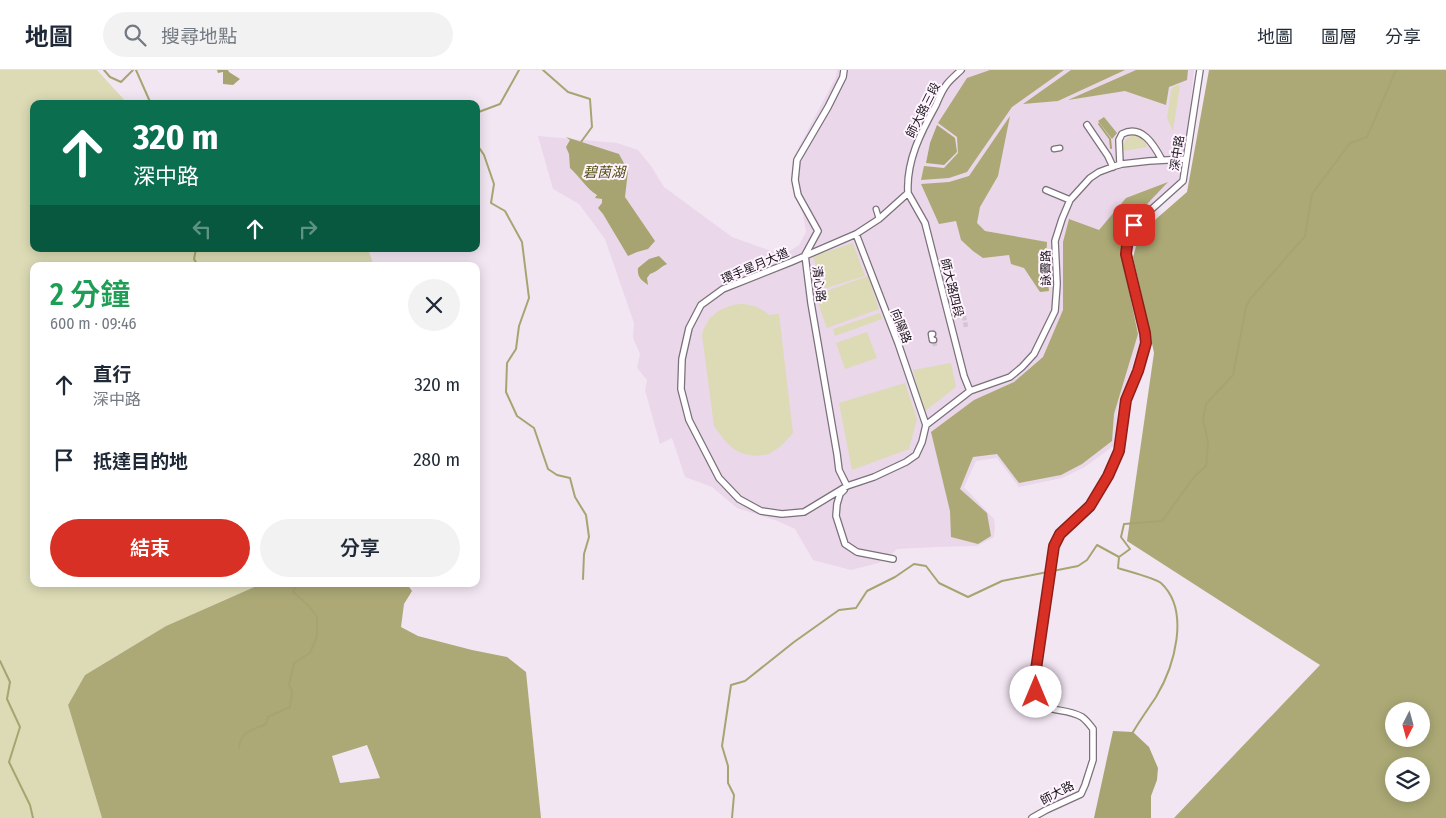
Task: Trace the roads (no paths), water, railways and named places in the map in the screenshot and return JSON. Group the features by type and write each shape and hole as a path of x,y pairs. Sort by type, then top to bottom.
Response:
{"street":[{"name":"清心路","path":"844,70 843,77 832,100 797,160 795,180 798,195 818,231 805,255 811,303 838,454 839,470 847,486"},
{"name":"師大路三段","path":"908,193 911,163 921,132 946,84 960,70"},
{"name":"深中路","path":"1119,451 1126,400 1138,371 1146,343 1126,254 1128,238 1134,225 1183,180 1200,70"},
{"path":"1087,125 1108,156 1113,167"},
{"path":"1120,164 1118,140 1122,134 1132,132 1143,135 1153,144 1162,160"},
{"name":"詠霽路","path":"970,391 1010,377 1034,354 1056,311 1056,241 1062,220 1070,200 1090,178 1099,172 1120,164 1149,160 1185,160"},
{"path":"1046,190 1070,200"},
{"name":"環手星月大道","path":"908,193 879,219 856,234 723,289 701,305 689,328 682,359 681,389 688,420 718,478 739,499 761,510 782,514 804,512 847,486 874,477 916,456 926,425"},
{"name":"師大路四段","path":"908,193 925,223 970,391"},
{"path":"876,209 879,219"},
{"name":"向陽路","path":"856,234 898,343 926,425"},
{"path":"933,334 931,334 932,340 934,340"},
{"path":"926,425 970,391"},
{"name":"師大路","path":"1032,818 1081,794 1093,760 1093,729 1083,718 1052,710 1042,703 1034,683 1054,546 1060,534 1090,506 1108,476 1119,451"},
{"path":"847,486 840,494 836,516 845,544 857,552 893,558"}],"water":[{"path":"217,70 228,70 240,79 233,85 223,84 223,72 218,73"},
{"path":"937,125 955,138 957,152 944,165 926,163 930,143"},
{"name":"碧茵湖","path":"566,137 619,154 628,171 625,197 655,241 648,249 628,256 598,208 602,203 602,199 595,198 597,195 570,168 569,154 566,147 570,140"},
{"path":"659,256 667,264 650,274 647,278 648,285 640,278 638,268 649,259"},
{"path":"1113,731 1133,732 1149,747 1158,768 1157,780 1151,796 1151,818 1094,818"}],"waterway":[{"path":"104,70 110,77 121,82 133,70"},
{"path":"136,70 149,100"},
{"path":"480,112 500,104 519,70"},
{"path":"543,70 568,92 590,99 592,127 581,142"},
{"path":"732,818 734,795 728,783 728,766 722,746 731,685 745,681 794,642 839,610 856,608 867,591 895,577 914,564 926,566 939,583 968,597 1002,581 1078,566 1087,560 1097,545 1119,557 1130,549 1121,537 1124,524 1162,521 1194,477 1206,466 1208,442 1203,420 1206,404 1233,375 1246,307 1251,298 1305,236 1312,194 1350,143 1367,137 1396,70"},
{"path":"1099,124 1110,139 1111,148"},
{"path":"480,149 494,184 491,203 505,211 522,242 529,298 519,326 516,349 507,363 506,392 517,416 534,428 548,469 557,475 570,478 575,497 586,515 589,537 584,554 583,579"},
{"path":"195,252 194,259 196,262"},
{"path":"1119,557 1118,568 1161,583 1170,595 1175,608 1177,623 1173,655 1163,685 1133,732"},
{"path":"239,748 242,738 248,732 266,724 268,717 290,707 292,692 289,685 294,663 310,653 317,636 317,617 308,605 293,592 296,587"},
{"path":"0,661 10,682 7,699 20,727 9,762 30,805 33,818"}],"tunnel":[{"path":"964,316 966,327"},
{"path":"932,330 935,346"}]}
